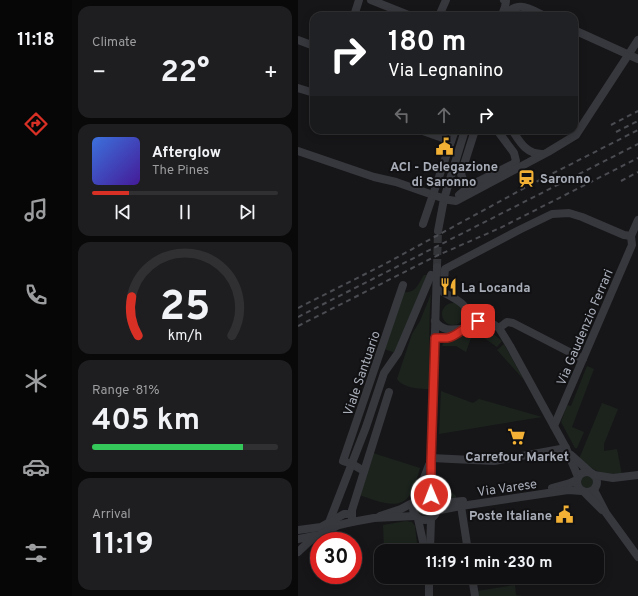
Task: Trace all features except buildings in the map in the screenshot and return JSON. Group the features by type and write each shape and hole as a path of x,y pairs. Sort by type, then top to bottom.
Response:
{"street":[{"path":"355,12 359,0"},
{"path":"371,0 401,12"},
{"path":"440,12 446,0"},
{"path":"504,0 506,2 504,12"},
{"path":"508,12 521,3 538,12"},
{"path":"578,32 638,59"},
{"path":"298,40 310,44"},
{"path":"578,132 638,40"},
{"path":"298,88 310,92"},
{"path":"432,134 452,141"},
{"path":"423,224 454,134"},
{"path":"438,231 444,199 464,134"},
{"path":"471,186 464,182 461,174 475,134"},
{"path":"449,200 455,198 471,186 516,161 514,153 500,134"},
{"path":"515,134 528,150 538,154 543,154"},
{"path":"298,151 374,177 396,182 433,195 456,201 577,134"},
{"path":"440,268 552,214 569,213 624,235 631,236"},
{"name":"Via Gaudenzio Ferrari","path":"554,426 632,245 631,236 638,220"},
{"path":"431,544 436,505 434,500 431,459 435,321 440,268"},
{"path":"440,268 443,292 460,301 467,308 472,322"},
{"name":"Viale Santuario","path":"403,284 344,461 352,464 384,373 398,353 430,275"},
{"path":"435,338 448,338 472,322 480,320 486,321 499,328 566,449 578,478 578,486 606,513 636,553"},
{"path":"435,321 446,329 463,329"},
{"path":"499,328 507,322 513,323 583,359"},
{"path":"352,522 352,510 388,392"},
{"path":"431,459 494,460 566,449"},
{"path":"566,449 597,480 596,488 606,513"},
{"path":"423,544 417,517 412,511 431,459"},
{"path":"328,525 352,464 364,471"},
{"path":"578,478 584,473 613,478 638,475"},
{"name":"Via Varese","path":"434,500 454,502 509,496 558,487 578,478"},
{"path":"583,491 588,492 607,483 638,478"},
{"name":"Via Varese","path":"434,515 440,510 461,506 568,490 583,491"},
{"path":"324,532 339,525 374,518 398,510 415,500 426,496 434,500"},
{"path":"461,506 467,544"},
{"path":"298,530 318,528 328,525 344,514 347,514"},
{"path":"374,518 417,517 424,520 434,515"},
{"path":"298,539 310,537"},
{"path":"298,552 310,541"},
{"path":"429,584 429,596"},
{"path":"473,584 476,596"}],"shaded area":[{"path":"424,275 427,275 396,353 384,349 403,292 414,290"},
{"path":"431,294 429,330 429,389 421,389 407,386 397,379 412,334 420,321"},
{"path":"453,303 461,306 464,314 461,322 453,325 445,322 442,314 445,306"},
{"path":"478,327 491,332 502,341 497,347 471,329"},
{"path":"465,334 467,338 471,338 466,352 456,346 442,346 444,342 453,341"},
{"path":"504,344 524,380 497,350"},
{"path":"587,366 594,369 572,427 584,432 577,448 575,448 561,422 567,405 571,406"},
{"path":"441,391 473,403 479,399 542,417 439,434"},
{"path":"602,403 618,409 604,444 604,451 617,449 622,475 599,472 579,459"},
{"path":"373,453 420,468 416,482 408,498 402,502 388,504 359,495"},
{"path":"434,475 438,475 438,480 456,496 456,499 442,499 435,496"},
{"path":"587,475 592,477 594,482 592,487 587,489 582,487 580,482 582,477"},
{"path":"424,501 429,503 431,508 429,513 424,515 419,513 417,508 419,503"},
{"path":"406,521 412,522 415,526 417,544 384,544 383,525"},
{"path":"515,585 516,595 523,596 478,596 477,591"}],"tunnel":[{"path":"437,267 438,231"}],"railway":[{"path":"611,125 638,111"},
{"path":"616,132 638,121"},
{"path":"298,308 383,265 530,185 638,130"},
{"path":"298,317 638,144"},
{"path":"298,326 434,257 500,228 638,158"},
{"path":"621,181 638,172"}],"place":[{"name":"ACI - Delegazione di Saronno","path":"444,147"},
{"name":"Saronno","path":"527,178"},
{"name":"La Locanda","path":"448,287"},
{"name":"Carrefour Market","path":"517,437"},
{"name":"Poste Italiane","path":"565,515"}],"route":[{"path":"431,495 435,338 448,338 472,322 478,321"}]}
